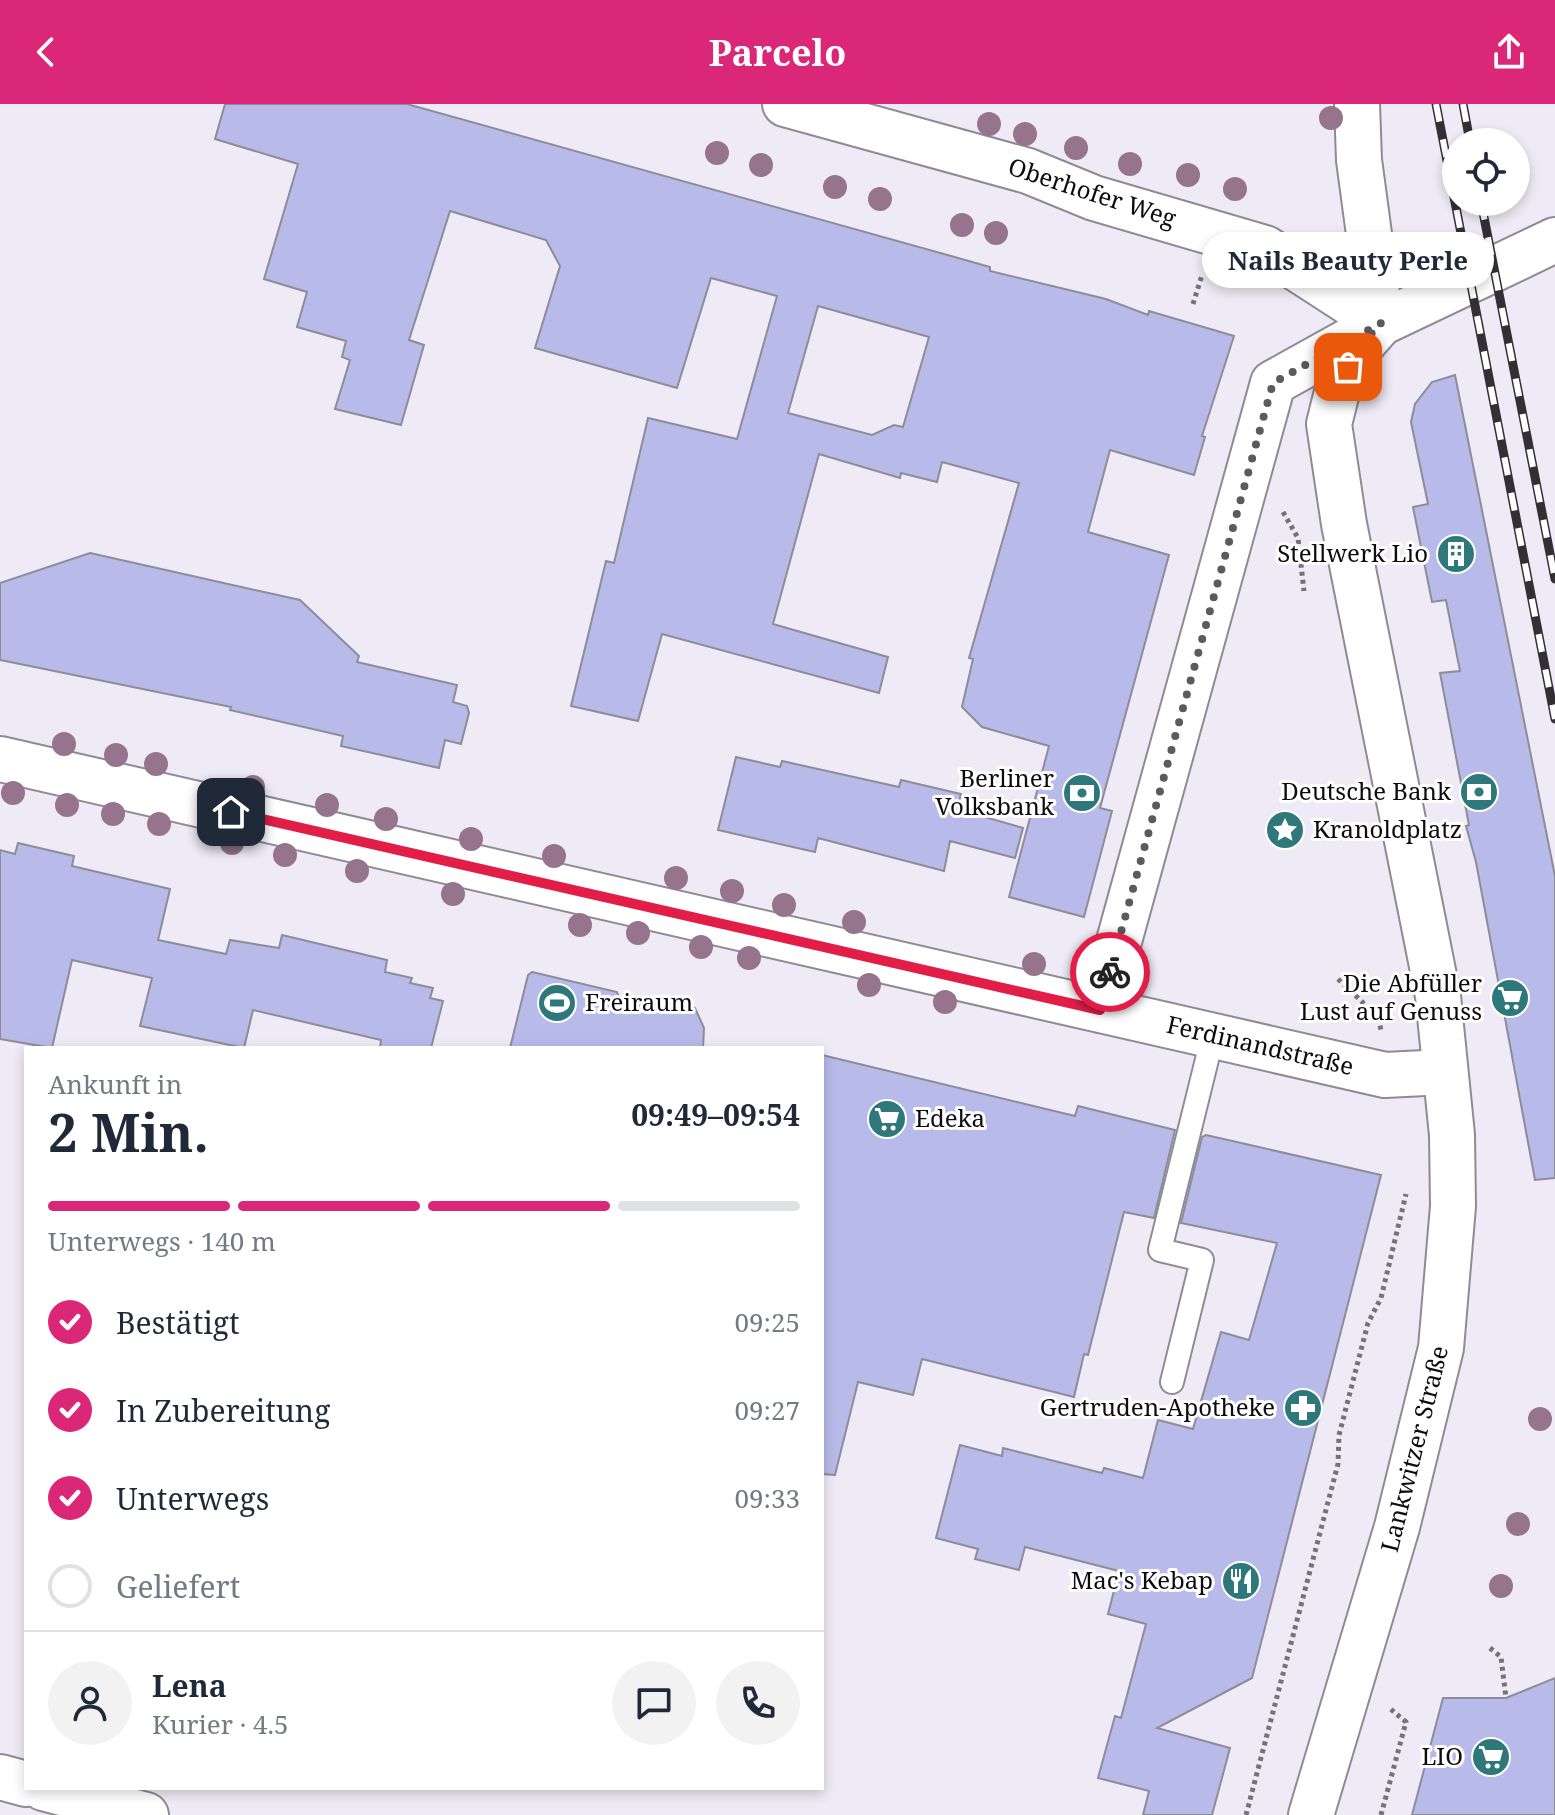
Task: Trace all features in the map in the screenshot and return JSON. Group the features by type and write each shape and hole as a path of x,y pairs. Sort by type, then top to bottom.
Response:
{"street":[{"name":"Oberhofer Weg","path":"785,104 1028,171 1094,198 1265,248 1381,323"},
{"path":"1357,104 1359,160 1381,323 1357,350 1339,384 1329,424 1344,524 1438,996 1445,1072"},
{"path":"1100,1010 1273,383 1381,323 1555,240"},
{"name":"Ferdinandstraße","path":"0,759 1385,1075 1445,1072"},
{"name":"Lankwitzer Straße","path":"1311,1815 1350,1677 1394,1540 1441,1348 1451,1253 1453,1152 1445,1072"},
{"path":"0,1777 24,1783"},
{"path":"51,1790 146,1815"}],"lane":[{"path":"1172,1382 1202,1260 1160,1250 1213,1035"}],"path":[{"path":"1193,304 1202,275"},
{"path":"1279,504 1298,538 1304,591"},
{"path":"1338,979 1378,1017 1382,1032"},
{"path":"1246,1815 1338,1464 1339,1435 1368,1323 1381,1298 1400,1210 1411,1181 1453,1152"},
{"path":"1490,1648 1501,1657 1506,1698"},
{"path":"1350,1677 1406,1722 1381,1815"}],"building":[{"path":"225,104 407,104 990,267 990,271 1106,299 1148,315 1149,311 1234,336 1202,436 1205,437 1194,475 1110,450 1088,532 1169,555 1100,808 1112,811 1084,917 1009,897 1049,746 982,727 962,707 973,659 969,658 1019,483 942,462 937,482 901,473 900,478 819,454 773,624 888,657 879,693 662,634 638,721 571,706 606,561 614,563 648,418 737,439 777,296 711,278 677,388 535,348 560,266 546,240 450,211 409,340 424,345 401,425 335,409 350,360 342,357 346,341 297,327 307,292 264,279 298,164 215,139","holes":["818,306 929,337 903,427 894,425 872,435 788,413"]},
{"path":"1455,375 1555,876 1555,1178 1535,1180 1476,862 1466,826 1469,825 1440,673 1460,671 1446,600 1432,602 1413,507 1428,504 1411,422 1415,404 1432,382"},
{"path":"90,553 300,600 359,656 357,662 457,685 453,702 467,706 469,713 461,744 445,740 439,768 341,746 343,736 230,710 231,707 0,660 0,583"},
{"path":"736,757 780,767 782,761 899,787 901,780 961,794 957,809 1023,828 1015,858 950,841 944,871 818,838 815,852 718,830"},
{"path":"18,843 74,856 72,866 170,889 158,940 226,954 230,940 279,948 282,935 387,960 385,972 412,978 410,983 433,988 430,998 443,1001 432,1046 380,1046 381,1040 253,1010 244,1046 140,1026 152,978 72,960 52,1046 0,1039 0,850 15,854"},
{"path":"532,972 617,992 620,1000 670,1010 677,1003 695,1008 704,1028 703,1046 510,1046 528,975"},
{"path":"824,1055 1075,1116 1078,1106 1175,1130 1154,1218 1124,1212 1088,1355 1084,1354 1074,1397 922,1359 913,1395 858,1382 835,1475 824,1474"},
{"path":"1206,1135 1381,1175 1252,1678 1157,1728 1230,1748 1212,1815 1143,1815 1149,1791 1098,1778 1115,1716 1121,1718 1146,1624 1108,1614 1119,1571 1025,1547 1019,1570 975,1559 978,1549 936,1538 960,1445 1002,1456 1003,1448 1102,1473 1104,1468 1143,1478 1158,1420 1193,1429 1221,1332 1249,1340 1277,1243 1181,1223 1202,1137"},
{"name":"LIO","path":"1555,1678 1555,1815 1412,1815 1443,1698 1506,1698"}],"railway":[{"path":"1436,104 1555,719"},
{"path":"1463,104 1467,128"},
{"path":"1484,216 1555,579"}],"way so far":[{"path":"1110,972 1273,383 1381,323 1357,350 1348,367"}],"place":[{"name":"Nails Beauty Perle","path":"1348,367"},
{"name":"Stellwerk Lio","path":"1456,554"},
{"name":"Deutsche Bank","path":"1479,792"},
{"name":"Berliner Volksbank","path":"1082,793"},
{"name":"Kranoldplatz","path":"1285,830"},
{"name":"Die Abfüller Lust auf Genuss","path":"1510,998"},
{"name":"Freiraum","path":"557,1003"},
{"name":"Edeka","path":"887,1119"},
{"name":"Gertruden-Apotheke","path":"1303,1408"},
{"name":"Mac's Kebap","path":"1241,1581"},
{"name":"LIO","path":"1491,1757"}],"route":[{"path":"231,812 1100,1010 1110,972"}]}
